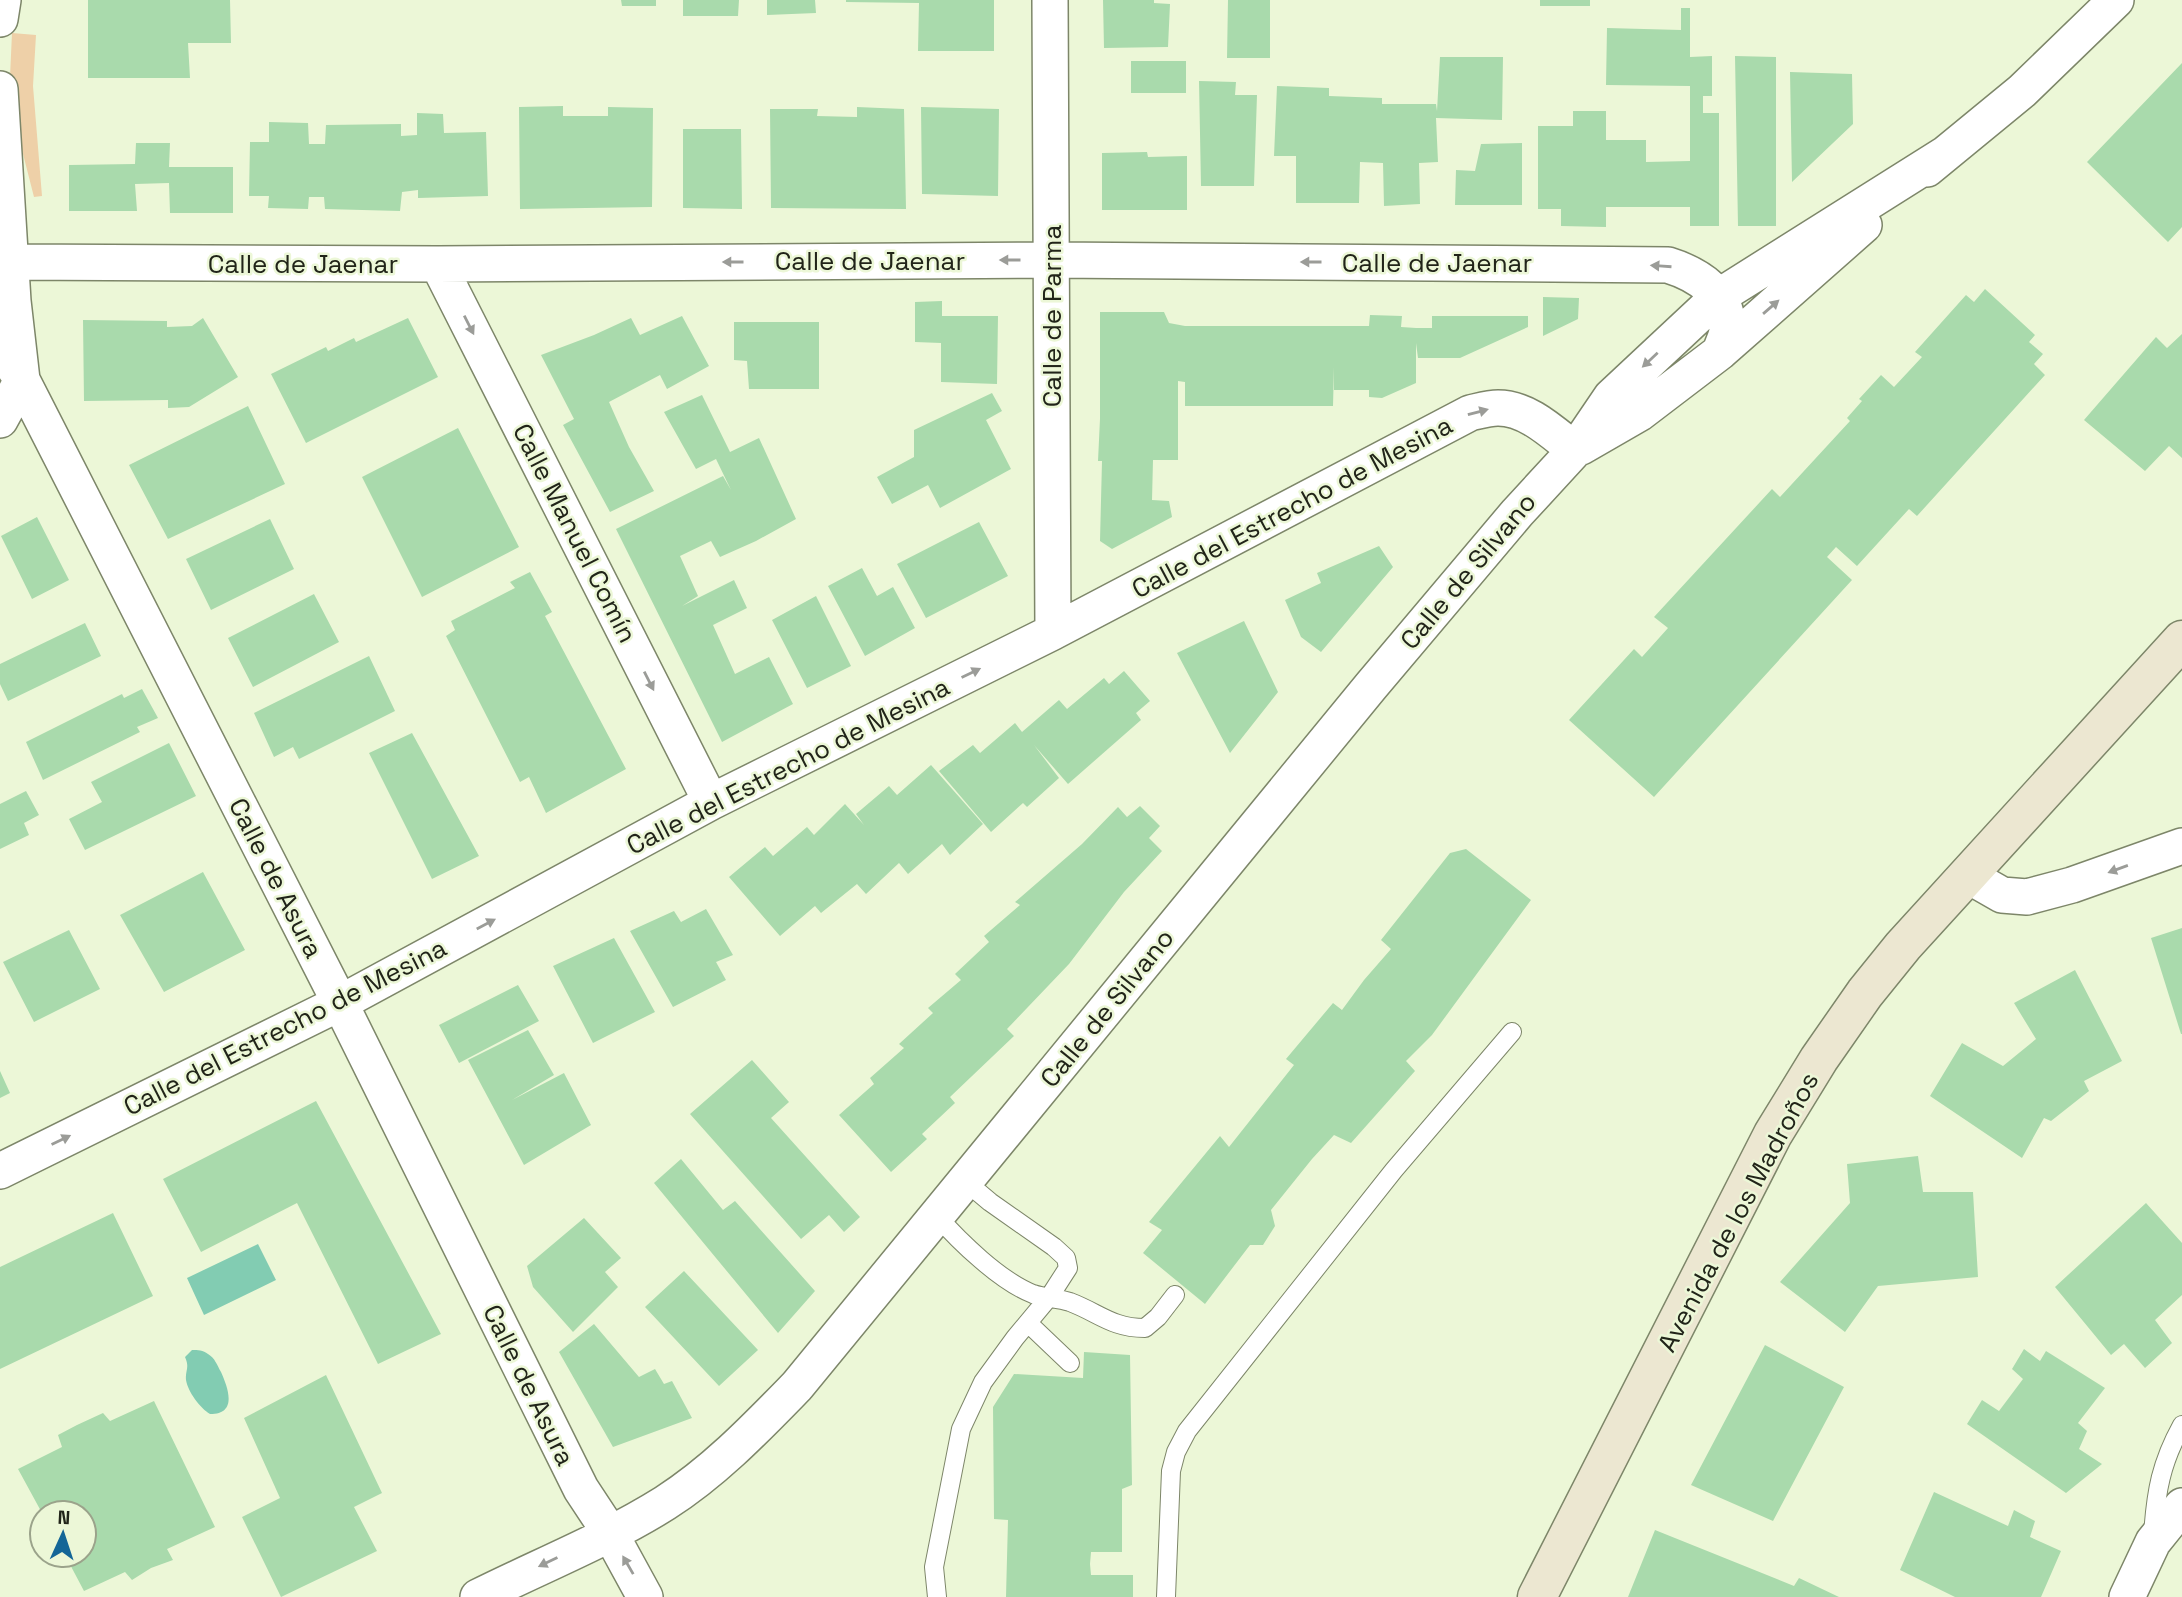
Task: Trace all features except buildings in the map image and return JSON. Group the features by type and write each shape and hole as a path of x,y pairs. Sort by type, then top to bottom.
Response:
{"street":[{"path":"0,19 3,0"},
{"name":"Calle de Parma","path":"1050,0 1053,632"},
{"name":"Calle de Silvano","path":"1575,450 1640,413 1720,352 1945,154 2022,91 2116,0"},
{"path":"0,89 13,301 11,386 0,420"},
{"name":"Calle de Silvano","path":"478,1597 610,1533 665,1503 730,1454 797,1386 1371,686 1517,513 1575,450 1611,397 1718,297 1945,154"},
{"name":"Calle de Jaenar","path":"11,262 438,264 1052,260 1668,265 1704,280 1718,297"},
{"name":"Calle Manuel Comín","path":"438,264 711,802"},
{"path":"1718,297 1725,313 1727,330 1720,352"},
{"name":"Calle de Asura","path":"0,346 11,386 340,1003 581,1489 610,1533 645,1597"},
{"name":"Calle del Estrecho de Mesina","path":"0,1171 340,1003 711,802 1053,632 1470,413 1497,407 1514,410 1536,419 1575,450"},
{"name":"Avenida de los Madroños","path":"1537,1597 1773,1134 1819,1059 1903,946 2182,640"},
{"path":"1967,875 2002,895 2027,897 2072,885 2182,846"},
{"path":"2127,1597 2152,1542 2182,1506"}],"lane":[{"path":"1167,1597 1171,1471 1176,1452 1187,1431 1394,1170 1512,1032"},
{"path":"937,1597 934,1567 961,1429 984,1382 1069,1268 1066,1258 965,1181"},
{"path":"936,1216 957,1238 1001,1275 1034,1294 1071,1303 1129,1328 1145,1328 1158,1317 1175,1295"},
{"path":"1028,1323 1070,1363"},
{"path":"2152,1542 2156,1498 2167,1451 2182,1425"}],"shaded area":[{"path":"12,33 36,35 33,86 42,196 34,197 9,99"},
{"path":"258,1244 276,1280 204,1315 187,1278"},
{"path":"192,1350 202,1351 210,1356 221,1372 229,1399 225,1410 219,1413 210,1414 206,1411 189,1390 185,1357"}]}
